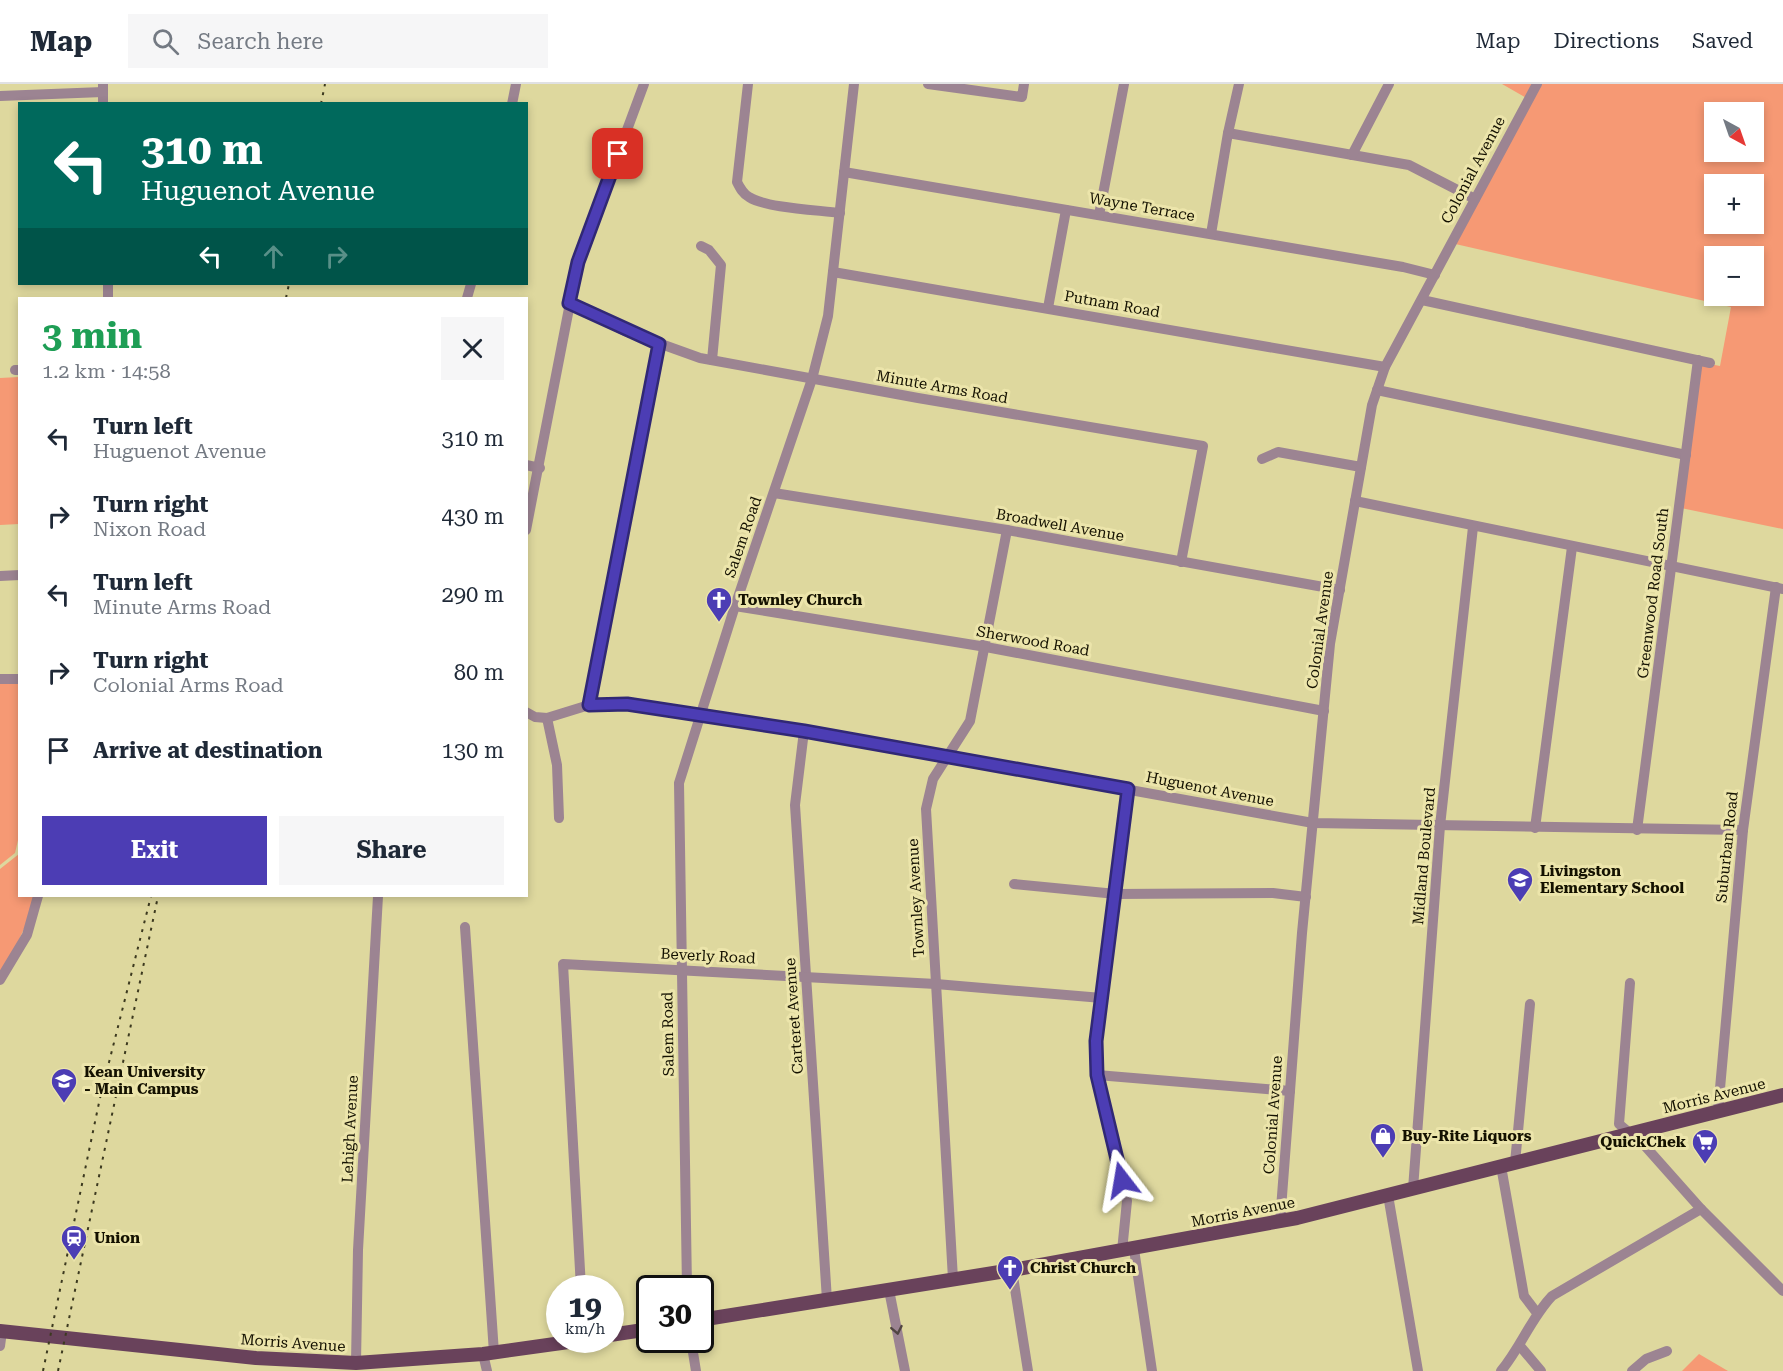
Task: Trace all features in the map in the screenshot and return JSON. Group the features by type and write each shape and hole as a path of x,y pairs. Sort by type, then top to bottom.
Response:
{"main road":[{"name":"Morris Avenue","path":"714,1318 1012,1270 1280,1222 1783,1095"},
{"name":"Morris Avenue","path":"1,1331 256,1358 356,1363 488,1354 546,1345"}],"street":[{"path":"512,102 516,84"},
{"path":"528,521 578,262 644,84"},
{"path":"748,84 737,182 740,189 748,197 764,202 840,213"},
{"name":"Salem Road","path":"687,1275 680,783 735,606 812,379 828,316 854,84"},
{"path":"928,84 964,87 1022,97 1024,84"},
{"path":"1099,215 1124,84"},
{"path":"1211,234 1228,133 1239,84"},
{"path":"1352,155 1389,84"},
{"name":"Colonial Avenue","path":"1280,1222 1306,897 1330,644 1377,390 1385,366 1537,84"},
{"path":"0,96 103,93"},
{"path":"1228,133 1409,165 1474,198"},
{"name":"Wayne Terrace","path":"844,172 1403,267 1435,275"},
{"path":"1048,308 1066,210"},
{"path":"701,246 709,250 721,265 712,360"},
{"name":"Putnam Road","path":"833,272 1385,366"},
{"path":"1422,300 1710,363"},
{"name":"Minute Arms Road","path":"569,303 659,344 712,360 1203,446 1181,562"},
{"path":"589,705 659,344"},
{"name":"Greenwood Road South","path":"1637,830 1698,360"},
{"path":"1377,390 1686,456"},
{"path":"1262,459 1278,452 1361,467"},
{"path":"528,465 540,468"},
{"name":"Broadwell Avenue","path":"774,493 1007,530 1340,590"},
{"path":"1355,501 1779,588"},
{"name":"Midland Boulevard","path":"1413,1189 1440,826 1473,527"},
{"name":"Townley Avenue","path":"953,1279 926,809 933,778 970,721 1007,530"},
{"path":"1535,828 1572,547"},
{"path":"0,576 18,575"},
{"name":"Suburban Road","path":"1718,1112 1743,830 1779,588"},
{"name":"Sherwood Road","path":"735,606 986,647 1324,711"},
{"path":"0,680 18,679"},
{"name":"Huguenot Avenue","path":"531,715 547,718 589,705 627,704 804,731 1313,823 1743,830"},
{"path":"547,718 556,765 559,818"},
{"name":"Carteret Avenue","path":"804,731 795,806 827,1300"},
{"path":"1128,789 1096,1041 1097,1075 1127,1201 1128,1250 1152,1371"},
{"path":"1014,884 1116,894 1274,894 1306,897"},
{"path":"0,980 27,935 38,897"},
{"name":"Lehigh Avenue","path":"356,1363 358,1250 378,897"},
{"path":"465,927 488,1354 487,1371"},
{"name":"Beverly Road","path":"580,1275 563,964 936,984 1102,998"},
{"path":"1630,982 1618,1124 1631,1134 1701,1209 1783,1291"},
{"path":"1515,1163 1530,1004"},
{"path":"1097,1075 1290,1091"},
{"path":"1501,1166 1524,1296 1537,1313"},
{"path":"1388,1195 1418,1371"},
{"path":"1501,1371 1520,1346 1537,1313 1561,1289 1701,1209"},
{"path":"1012,1270 1028,1371"},
{"path":"889,1290 905,1371"},
{"path":"0,1346 1,1331"},
{"path":"1520,1346 1541,1371"},
{"path":"1632,1371 1646,1359 1667,1352"},
{"path":"693,1353 696,1371"}],"shaded area":[{"path":"1502,84 1783,84 1783,529 1681,508 1699,362 1720,366 1731,307 1727,306 1764,306 1764,246 1704,246 1704,301 1451,243 1528,99"},
{"path":"18,377 18,524 0,525 0,378"},
{"path":"0,679 18,679 18,840 15,853 0,865"},
{"path":"18,855 18,897 39,897 0,980 0,869"},
{"path":"1699,1354 1728,1371 1682,1371"}],"railway":[{"path":"321,102 325,84"},
{"path":"286,297 289,285"},
{"path":"43,1371 100,1098 151,897"},
{"path":"58,1371 157,901"}],"place":[{"name":"Townley Church","path":"719,623"},
{"name":"Livingston Elementary School","path":"1520,903"},
{"name":"Kean University - Main Campus","path":"64,1104"},
{"name":"Buy-Rite Liquors","path":"1383,1159"},
{"name":"QuickChek","path":"1705,1165"},
{"name":"Union","path":"74,1261"},
{"name":"Christ Church","path":"1010,1291"}],"route":[{"path":"618,154 578,262 569,303 625,331 659,344 589,705 627,704 804,731 1128,789 1096,1041 1097,1075 1122,1180"}]}
